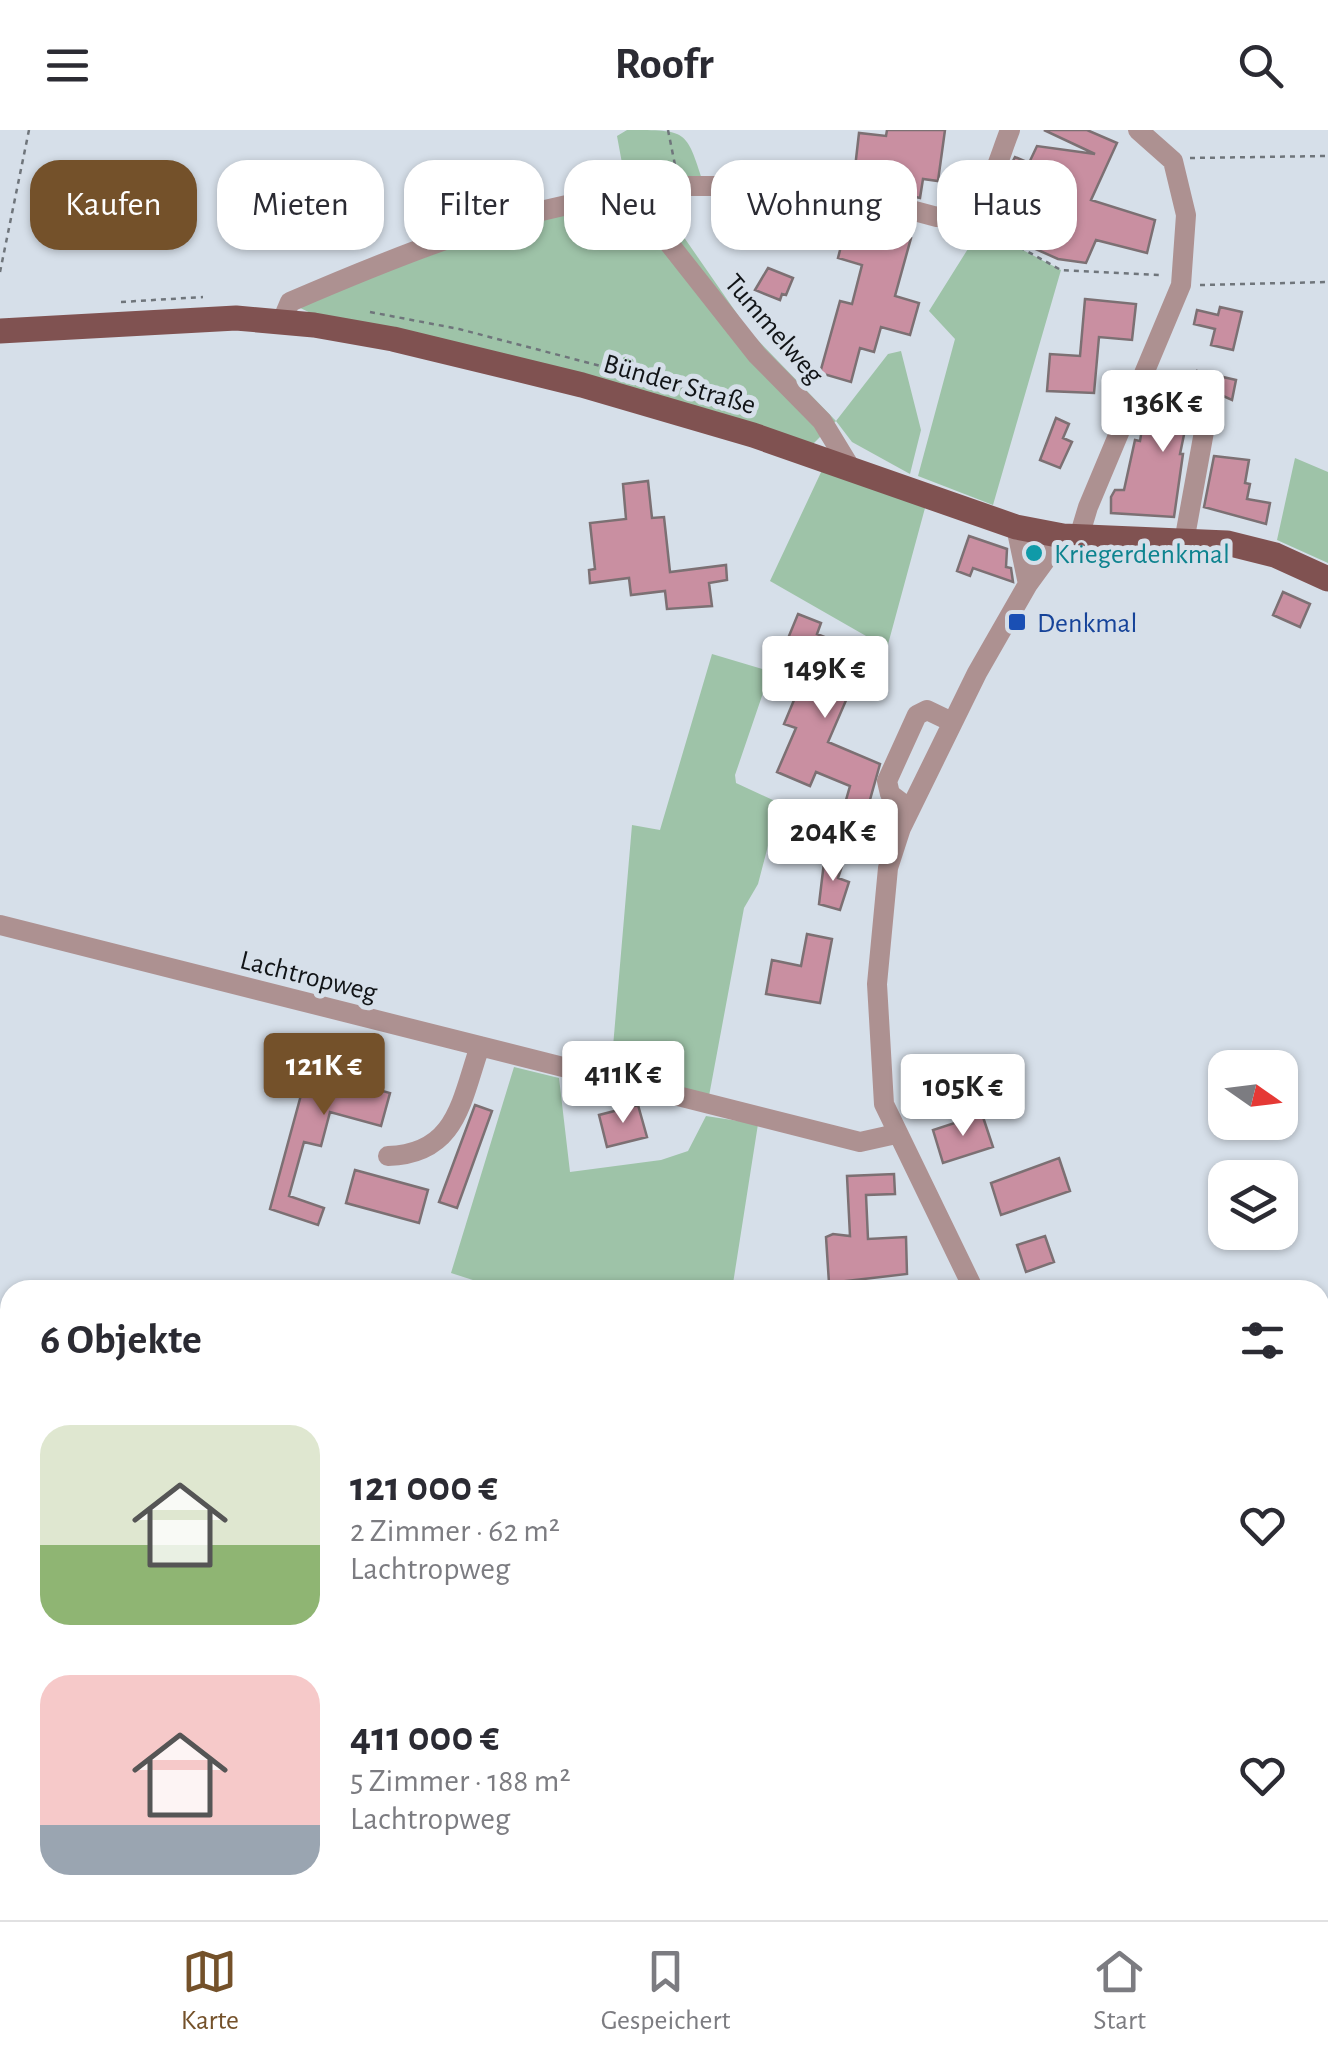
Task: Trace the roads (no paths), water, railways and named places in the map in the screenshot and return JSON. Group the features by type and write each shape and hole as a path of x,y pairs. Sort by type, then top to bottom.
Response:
{"main road":[{"name":"Bünder Straße","path":"0,331 215,318 282,321 393,339 528,371 850,468 1016,528 1071,537 1227,544 1275,555 1328,579"}],"street":[{"path":"691,186 821,186 937,217 973,208 988,186 1010,130"},
{"path":"969,1280 884,1104 878,984 888,868 910,809 952,722 1028,584 1071,537 1088,507 1181,281 1186,215 1173,161 1138,130"},
{"path":"282,321 290,302 407,256 564,203"},
{"name":"Tummelweg","path":"674,250 757,355 822,421 850,468"},
{"path":"1184,542 1209,404"},
{"path":"1016,528 1028,584"},
{"path":"910,809 890,794 888,781 916,716 926,710 952,722"},
{"name":"Lachtropweg","path":"0,925 860,1142 896,1134"},
{"path":"388,1156 415,1156 435,1145 453,1124 480,1046"}],"place":[{"name":"Kriegerdenkmal","path":"1034,553"},
{"name":"Denkmal","path":"1017,622"}]}
